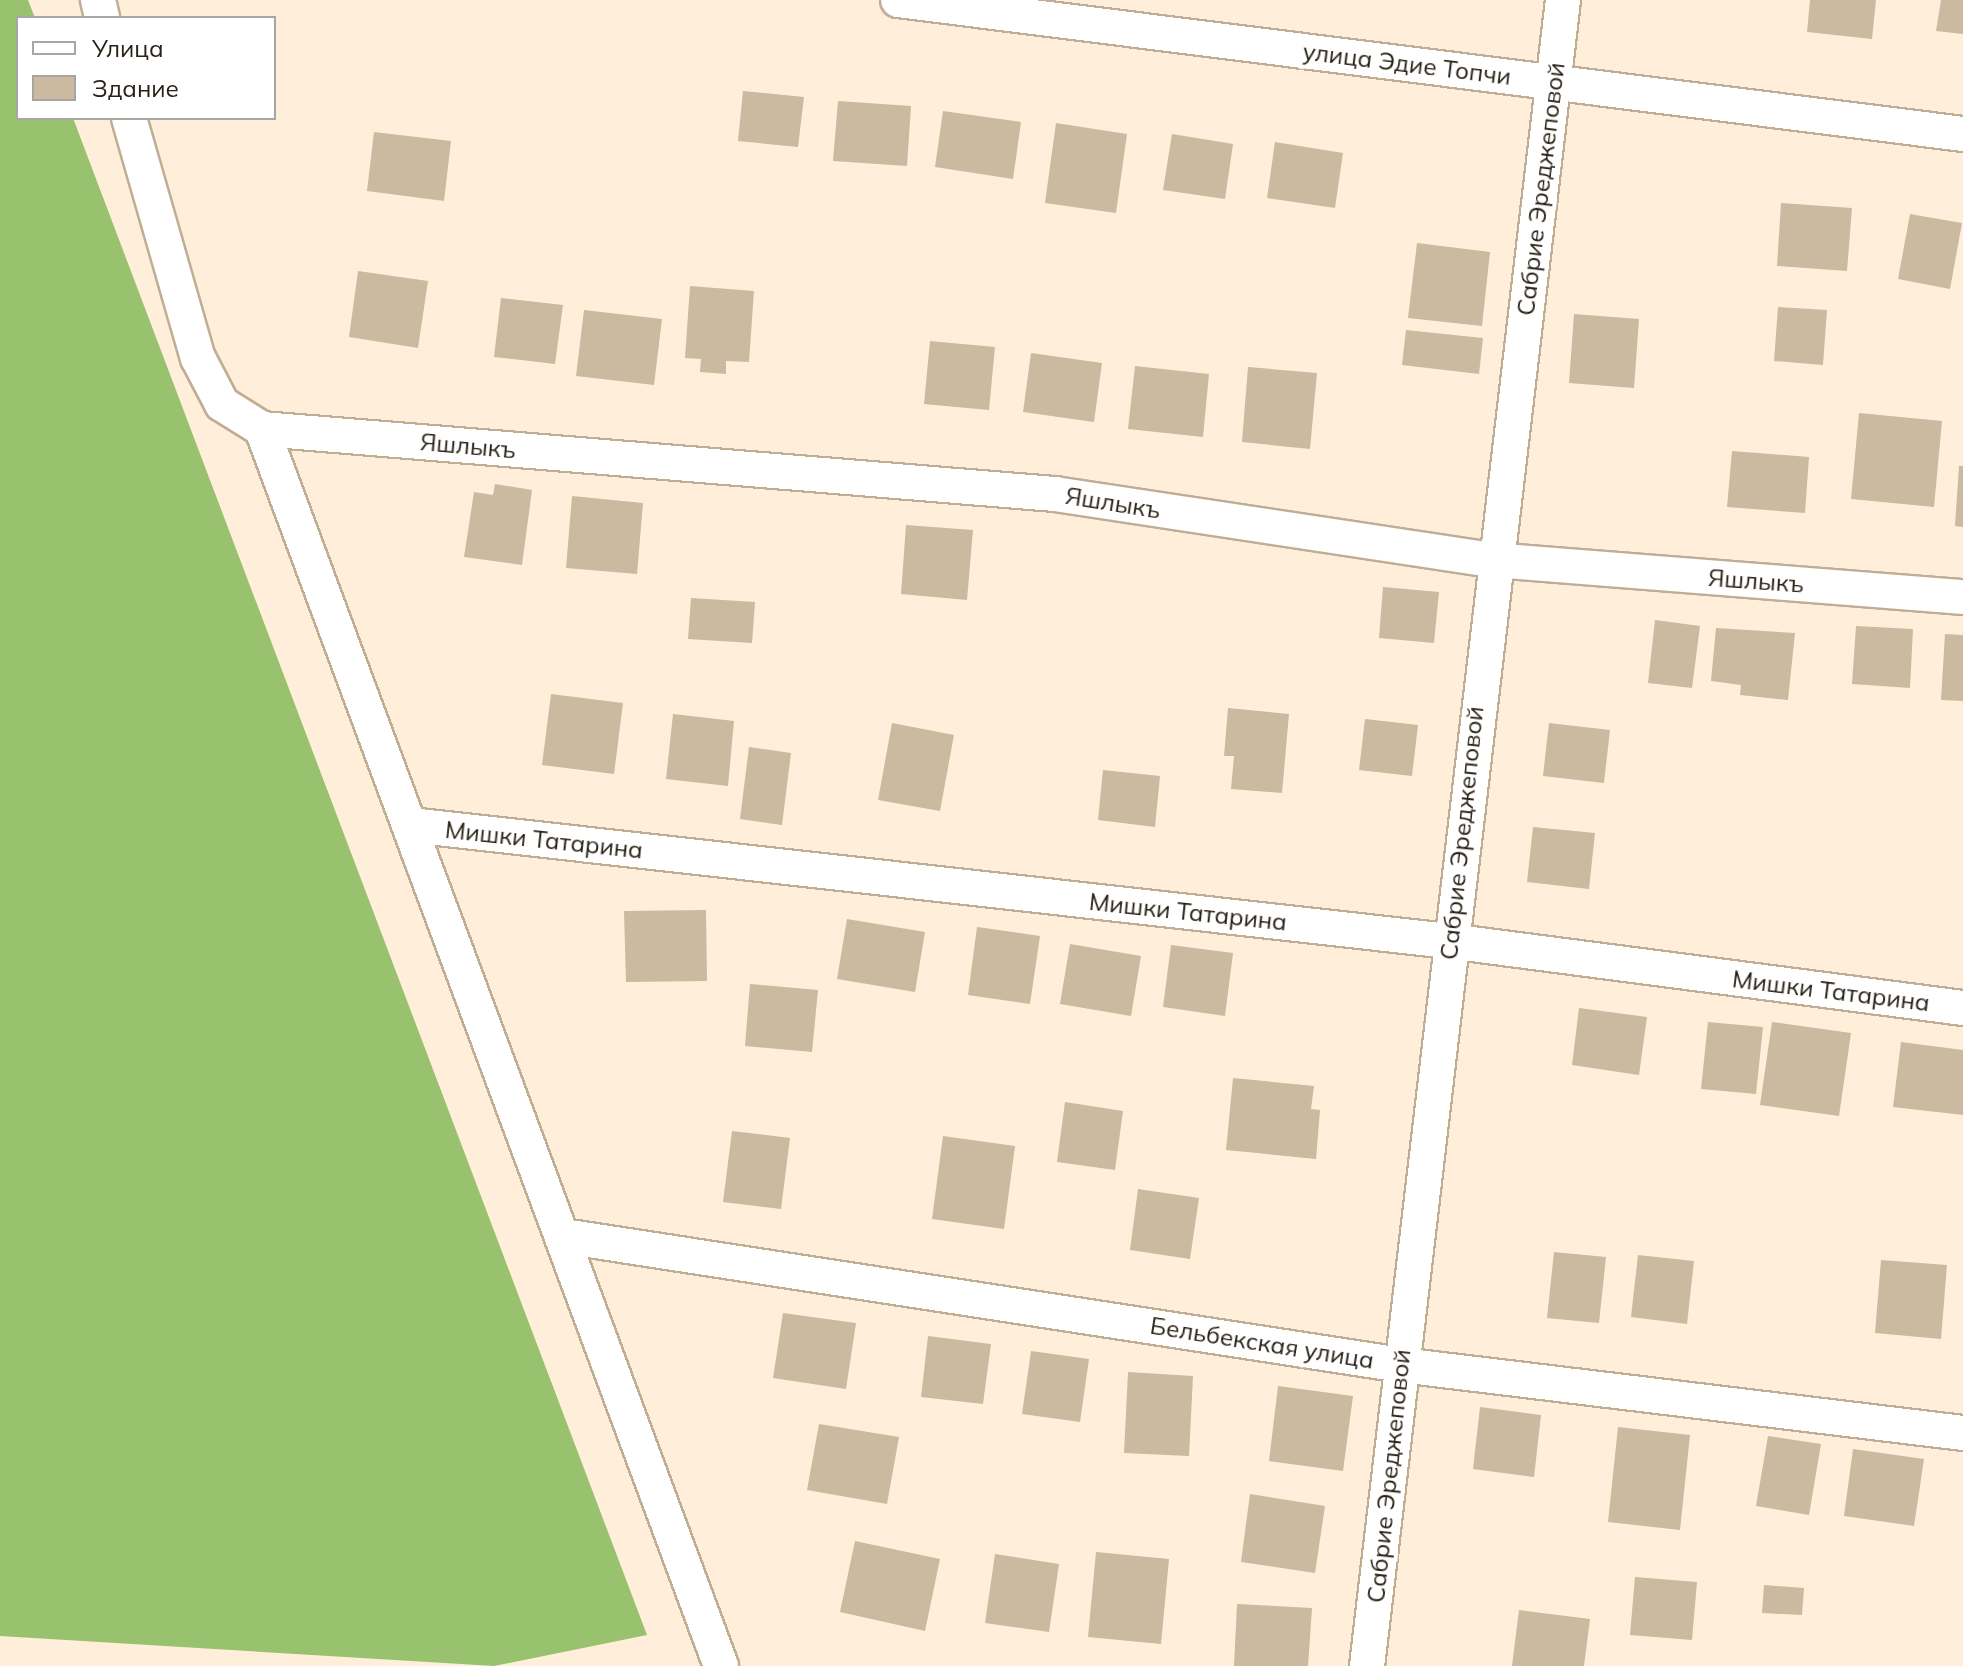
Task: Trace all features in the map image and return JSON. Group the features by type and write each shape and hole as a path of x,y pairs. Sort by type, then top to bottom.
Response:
{"street":[{"name":"улица Эдие Топчи","path":"898,0 1963,134"},
{"name":"Сабрие Эреджеповой","path":"1367,1666 1492,560 1555,83 1563,0"},
{"path":"130,120 198,358 222,404 262,429 721,1666"},
{"name":"Яшлыкъ","path":"262,429 1055,494 1492,560 1963,597"},
{"name":"Мишки Татарина","path":"411,825 1449,941 1963,1008"},
{"name":"Бельбекская улица","path":"563,1236 1401,1365 1963,1433"}],"green space":[{"path":"0,0 28,0 34,16 16,16 16,120 74,120 647,1635 494,1666 0,1636"}],"building":[{"path":"1810,0 1876,0 1872,39 1807,32"},
{"path":"1941,0 1963,0 1963,34 1936,31"},
{"path":"743,91 804,97 798,147 738,141"},
{"path":"838,101 911,106 907,166 833,161"},
{"path":"943,111 1021,122 1013,179 935,167"},
{"path":"1056,123 1127,134 1116,213 1045,203"},
{"path":"374,132 451,141 444,201 367,191"},
{"path":"1172,134 1233,144 1225,199 1163,190"},
{"path":"1275,142 1343,153 1335,208 1267,198"},
{"path":"1781,203 1852,208 1847,271 1777,266"},
{"path":"1910,214 1962,223 1950,289 1898,279"},
{"path":"1417,243 1490,252 1482,326 1408,318"},
{"path":"358,271 428,281 418,348 349,337"},
{"path":"690,286 754,291 749,362 726,361 726,374 700,372 701,359 685,358"},
{"path":"501,298 563,305 555,364 494,357"},
{"path":"1778,307 1827,310 1823,365 1774,361"},
{"path":"584,310 662,319 654,385 576,376"},
{"path":"1574,314 1639,319 1634,388 1569,383"},
{"path":"1406,330 1483,338 1479,374 1402,365"},
{"path":"930,341 995,347 989,410 924,404"},
{"path":"1031,353 1102,363 1094,422 1023,412"},
{"path":"1135,366 1209,374 1203,437 1128,429"},
{"path":"1248,367 1317,373 1310,449 1242,442"},
{"path":"1859,413 1942,421 1934,507 1851,499"},
{"path":"1732,451 1809,457 1805,513 1727,507"},
{"path":"1959,466 1963,466 1963,527 1955,526"},
{"path":"495,484 532,490 522,565 464,557 474,492 493,495"},
{"path":"572,496 643,503 637,574 566,568"},
{"path":"906,525 973,530 967,600 901,594"},
{"path":"1383,587 1439,592 1434,643 1379,638"},
{"path":"691,598 755,602 752,643 688,639"},
{"path":"1655,620 1700,626 1692,688 1648,683"},
{"path":"1856,626 1913,629 1910,688 1852,684"},
{"path":"1716,628 1795,633 1788,700 1740,695 1741,685 1711,681"},
{"path":"1945,634 1963,635 1963,701 1941,700"},
{"path":"551,694 623,703 614,774 542,765"},
{"path":"1228,708 1289,714 1282,793 1231,789 1234,756 1224,756"},
{"path":"673,714 734,721 728,786 666,779"},
{"path":"1365,719 1418,725 1412,776 1359,770"},
{"path":"892,723 954,735 940,811 878,800"},
{"path":"1549,723 1610,730 1604,783 1543,776"},
{"path":"749,747 791,753 782,825 740,819"},
{"path":"1103,770 1160,776 1155,827 1098,820"},
{"path":"1533,827 1595,833 1589,889 1527,882"},
{"path":"706,910 707,981 626,982 624,911"},
{"path":"847,919 925,932 915,992 837,979"},
{"path":"977,927 1040,936 1030,1004 968,995"},
{"path":"1070,944 1141,956 1131,1016 1060,1004"},
{"path":"1171,945 1233,953 1225,1016 1163,1007"},
{"path":"750,984 818,990 812,1052 745,1046"},
{"path":"1579,1008 1647,1017 1639,1075 1572,1065"},
{"path":"1708,1022 1763,1027 1756,1094 1701,1089"},
{"path":"1772,1022 1851,1033 1839,1116 1760,1105"},
{"path":"1901,1042 1963,1050 1963,1115 1893,1107"},
{"path":"1233,1078 1314,1086 1311,1109 1320,1110 1316,1159 1226,1150"},
{"path":"1065,1102 1123,1111 1115,1170 1057,1162"},
{"path":"732,1131 790,1138 781,1209 723,1202"},
{"path":"943,1136 1015,1146 1004,1229 932,1219"},
{"path":"1138,1189 1199,1198 1190,1259 1130,1250"},
{"path":"1554,1252 1606,1257 1599,1323 1547,1318"},
{"path":"1638,1255 1694,1261 1687,1324 1631,1317"},
{"path":"1881,1260 1947,1265 1941,1339 1875,1333"},
{"path":"783,1313 856,1323 846,1389 773,1378"},
{"path":"928,1336 991,1344 983,1404 921,1397"},
{"path":"1031,1351 1089,1359 1080,1422 1022,1414"},
{"path":"1128,1372 1193,1376 1189,1456 1124,1453"},
{"path":"1278,1386 1353,1396 1343,1471 1269,1461"},
{"path":"1480,1407 1541,1415 1534,1477 1473,1469"},
{"path":"819,1424 899,1437 887,1504 807,1490"},
{"path":"1618,1427 1690,1435 1680,1530 1608,1522"},
{"path":"1768,1436 1821,1444 1809,1515 1756,1506"},
{"path":"1853,1449 1924,1459 1914,1526 1844,1516"},
{"path":"1250,1494 1325,1506 1315,1573 1241,1562"},
{"path":"855,1541 940,1559 925,1631 840,1612"},
{"path":"1096,1552 1169,1559 1161,1644 1088,1637"},
{"path":"995,1554 1059,1564 1049,1632 985,1623"},
{"path":"1635,1577 1697,1582 1692,1640 1630,1635"},
{"path":"1764,1585 1804,1588 1802,1615 1762,1613"},
{"path":"1237,1604 1312,1608 1308,1666 1234,1666"},
{"path":"1519,1610 1590,1619 1584,1666 1512,1666"}]}
